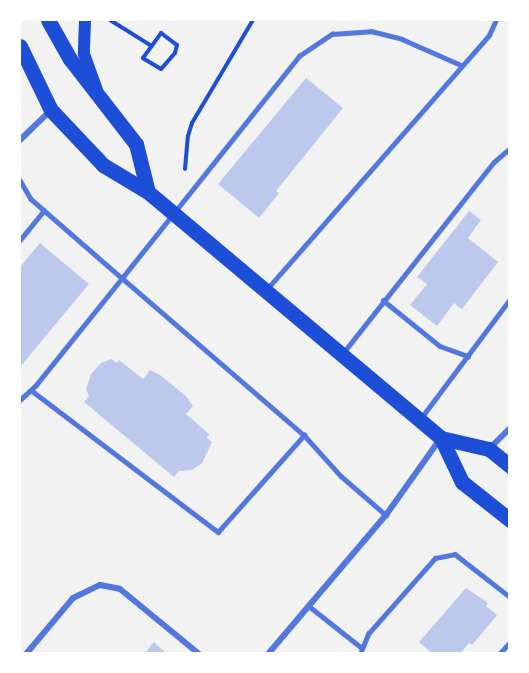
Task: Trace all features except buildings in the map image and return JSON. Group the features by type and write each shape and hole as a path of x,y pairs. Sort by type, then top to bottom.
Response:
{"main road":[{"path":"48,20 69,59 136,144 148,192"},
{"path":"85,20 84,54 98,93"},
{"path":"20,46 51,110 103,165 148,192 441,438 462,482 510,520"},
{"path":"441,438 489,449 510,466"}],"street":[{"path":"20,140 51,110"},
{"path":"489,449 510,428"},
{"path":"268,654 386,514 441,438"},
{"path":"26,654 73,598 100,585 120,589 199,654"}],"lane":[{"path":"265,292 489,35 496,20"},
{"path":"20,400 31,390 122,278 299,56 332,34 371,31 402,39 461,65"},
{"path":"341,355 494,162 510,148"},
{"path":"20,180 31,200 304,435 341,476 386,514"},
{"path":"20,240 44,210"},
{"path":"383,300 440,346 468,356"},
{"path":"419,420 510,300"},
{"path":"31,390 218,532 304,435"},
{"path":"309,606 361,651 368,634 435,558 455,554 510,597"},
{"path":"499,654 510,642"}],"path":[{"path":"110,20 150,45"},
{"path":"185,169 188,136 192,123 253,20"},
{"path":"161,33 176,42 177,49 161,69 143,58 150,45 161,33"}]}
